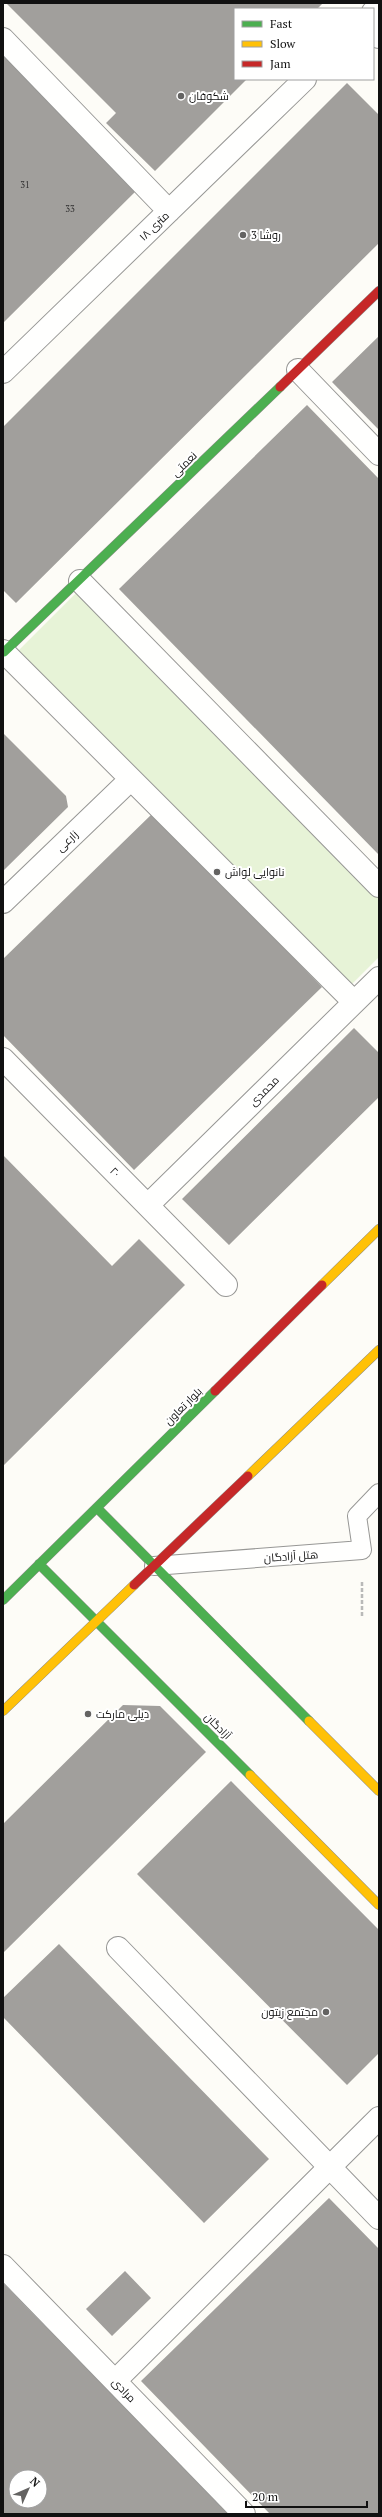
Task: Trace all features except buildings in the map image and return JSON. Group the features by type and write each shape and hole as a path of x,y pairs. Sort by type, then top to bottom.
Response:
{"main road":[{"name":"نعمتی","path":"3,652 80,581 379,291"},
{"name":"بلوار تعاون","path":"3,1600 379,1229"},
{"path":"3,1711 95,1620 154,1566 379,1350"},
{"path":"97,1508 379,1791"},
{"name":"آزادگان","path":"39,1564 379,1905"}],"street":[{"path":"3,39 169,211"},
{"name":"۱۸ متری","path":"3,372 304,80"},
{"path":"298,370 379,454"},
{"path":"80,581 379,886"},
{"path":"3,652 354,1002"},
{"name":"زارعی","path":"3,902 131,779"},
{"name":"محمدی","path":"148,1206 379,978"},
{"name":"۲۰","path":"3,1059 226,1285"},
{"path":"118,1948 379,2218"},
{"path":"115,2381 379,2118"},
{"name":"مرادی","path":"3,2266 244,2514"}],"lane":[{"name":"هتل آزادگان","path":"154,1566 362,1550 357,1516 379,1493"}],"green space":[{"path":"79,590 379,896 379,957 349,987 18,651"}],"traffic: fast":[{"path":"4,652 280,387"},
{"path":"3,1600 215,1391"},
{"path":"97,1508 309,1721"},
{"path":"39,1564 250,1775"}],"traffic: slow":[{"path":"322,1285 379,1229"},
{"path":"248,1476 379,1350"},
{"path":"3,1711 134,1585"},
{"path":"309,1721 379,1791"},
{"path":"250,1775 379,1905"}],"traffic: jam":[{"path":"280,387 379,291"},
{"path":"215,1391 322,1285"},
{"path":"134,1585 248,1476"}],"place":[{"name":"شکوفان","path":"181,96"},
{"name":"روشا 3","path":"243,235"},
{"name":"نانوایی لواش","path":"217,872"},
{"name":"دیلی مارکت","path":"88,1714"},
{"name":"مجتمع زیتون","path":"326,2012"}]}
